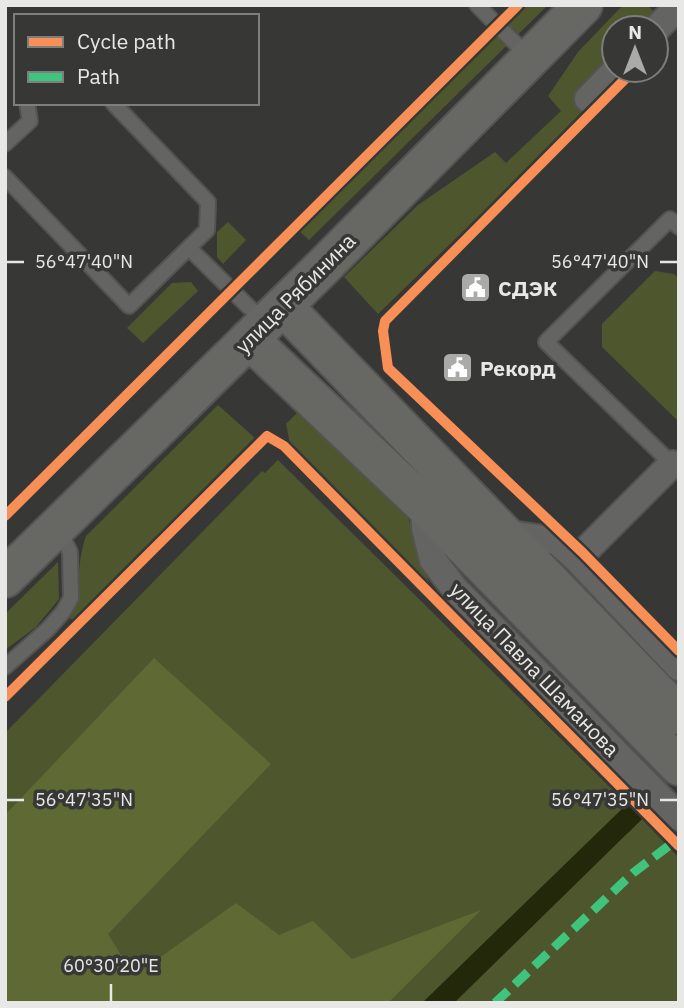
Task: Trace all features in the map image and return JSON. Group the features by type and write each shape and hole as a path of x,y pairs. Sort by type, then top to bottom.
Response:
{"street":[{"name":"улица Рябинина","path":"5,578 266,323 583,5"},
{"path":"588,99 602,84"},
{"name":"улица Павла Шаманова","path":"266,323 424,505 679,766"},
{"path":"266,323 503,533 679,715"},
{"path":"577,559 675,467"},
{"name":"улица Павла Шаманова","path":"424,505 425,528 433,560 454,588 679,817"},
{"path":"503,533 557,541 679,667"}],"lane":[{"path":"477,5 530,58"},
{"path":"5,144 30,121 27,105"},
{"path":"5,177 129,306 207,230 208,202 115,105"},
{"path":"675,467 546,342 670,219 679,227"},
{"path":"189,248 266,323"},
{"path":"5,667 48,629 71,598 70,552 57,526"}],"shaded area":[{"path":"524,5 548,5 309,240 297,229"},
{"path":"623,5 647,5 655,13 654,14 614,14"},
{"path":"600,29 600,70 574,97 588,110 378,314 344,277 418,205 495,152 506,163 561,111 548,96 578,52"},
{"path":"228,222 246,240 223,264 217,257 217,232"},
{"path":"655,271 674,274 679,278 677,420 602,347 602,324"},
{"path":"191,282 198,291 143,343 127,328 172,283"},
{"path":"218,405 255,438 77,620 70,619 86,536"},
{"path":"302,408 407,514 422,567 432,588 290,444 286,424"},
{"path":"278,460 627,804 612,820 627,834 642,819 679,858 679,1003 5,1003 5,733 262,471 265,473"},
{"path":"58,562 59,599 36,627 5,650 5,614"},
{"path":"154,658 271,764 108,934 134,976 236,903 279,935 313,921 352,959 481,910 388,1003 5,1003 5,815"},
{"path":"627,804 642,819 454,1003 422,1003"}],"marked path":[{"path":"495,1003 633,873 671,844"}],"cycle path":[{"path":"5,516 518,5"},
{"path":"620,84 385,321 383,331 388,368 583,553 679,651"},
{"path":"5,697 267,436 284,446 679,846"}],"place":[{"name":"СДЭК","path":"475,288"},
{"name":"Рекорд","path":"457,368"}]}
